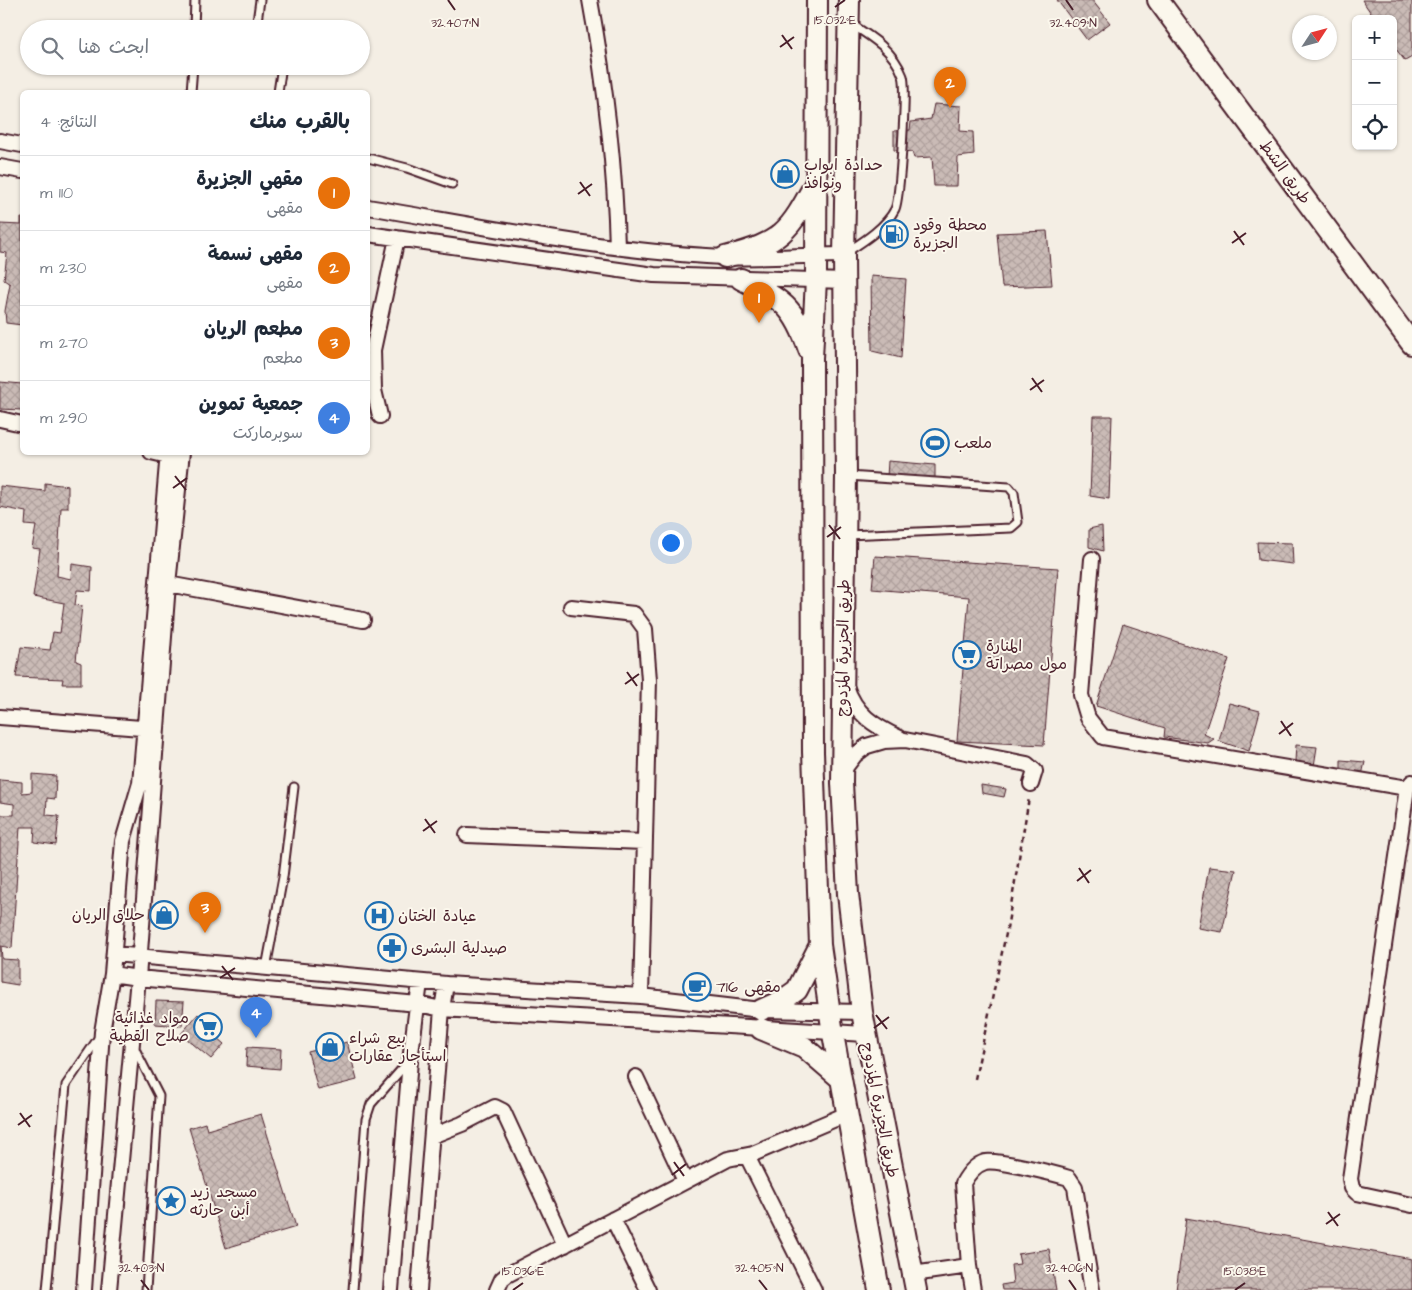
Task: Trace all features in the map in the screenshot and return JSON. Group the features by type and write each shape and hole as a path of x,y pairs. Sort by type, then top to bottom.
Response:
{"main road":[{"name":"طريق الجزيرة المزدوج","path":"817,0 816,279 812,358 813,752 820,945 833,1034 879,1290"},
{"name":"طريق الجزيرة المزدوج","path":"849,0 844,254 846,476 842,661 842,783 848,894 865,1034 914,1282"},
{"name":"طريق الشط","path":"1158,0 1412,344"},
{"path":"725,257 754,250 776,238 789,228 817,180"},
{"path":"742,279 780,300 793,313 802,328 812,358"},
{"path":"820,945 797,990 761,1019 804,1048 841,1079"}],"street":[{"path":"590,0 604,77 616,193 617,247"},
{"path":"0,141 20,145"},
{"path":"0,167 20,172"},
{"path":"370,207 537,238 617,247 725,257 844,254"},
{"path":"370,234 654,275 845,281"},
{"path":"380,416 374,390 373,350 397,238"},
{"path":"0,419 20,424"},
{"path":"109,1290 140,958 151,729 168,455"},
{"path":"84,1290 102,1032 112,974 123,841 140,783 151,729 182,455"},
{"path":"1092,559 1080,695 1088,718 1103,737 1410,785 1350,1179 1352,1188 1358,1193 1412,1205"},
{"path":"168,584 288,604 363,620"},
{"path":"571,607 634,614 646,629 649,680 641,996"},
{"path":"842,661 850,698 858,710 879,728 905,740 1027,764 1035,771 1031,784"},
{"path":"0,717 151,729"},
{"path":"842,783 845,768 850,761 868,746 884,741 905,740"},
{"path":"467,835 644,842"},
{"path":"114,954 140,958 420,982 641,996 833,1034 865,1034"},
{"path":"112,974 418,1004 442,1009 761,1019 830,1012 862,1012"},
{"path":"391,1290 410,1061 420,982"},
{"path":"419,1290 442,1009 446,984"},
{"path":"636,1077 685,1181"},
{"path":"432,1136 495,1108 500,1108 565,1244"},
{"path":"497,1290 506,1275 734,1156 747,1156 847,1114"},
{"path":"747,1156 814,1290"},
{"path":"973,1290 969,1266 963,1183 970,1171 986,1162 1036,1169 1069,1178 1075,1186 1092,1290"},
{"path":"612,1219 648,1290"},
{"path":"914,1282 969,1266"}],"lane":[{"path":"194,20 195,0"},
{"path":"257,20 260,0"},
{"path":"844,254 870,237 895,209 900,188 904,78 891,54 872,37 848,22"},
{"path":"192,90 193,75"},
{"path":"278,90 281,75"},
{"path":"370,158 408,168 452,184"},
{"path":"844,535 1012,528 1018,522 1014,493 1009,487 846,476"},
{"path":"266,969 283,877 294,787"},
{"path":"47,1290 66,1085 102,1032"},
{"path":"131,1042 159,1096 146,1290"},
{"path":"353,1290 366,1118 371,1104 410,1061"}],"path":[{"path":"975,1079 1007,928 1031,784"}],"building":[{"path":"1057,0 1092,0 1110,23 1087,40"},
{"path":"1362,0 1412,0 1412,57 1405,61 1397,50 1397,15 1372,15"},
{"path":"934,104 961,106 960,131 973,132 974,155 958,157 957,186 934,186 932,157 914,158 912,152 894,150 894,131 910,130 911,122 931,119"},
{"path":"0,224 20,225 20,325 6,323 5,311 10,284 4,280 7,253 0,252"},
{"path":"1047,231 1052,285 1002,287 997,233"},
{"path":"871,276 906,279 901,358 872,351"},
{"path":"0,382 20,384 20,410 0,409"},
{"path":"1093,416 1112,416 1109,499 1090,496"},
{"path":"888,461 935,465 935,478 887,477"},
{"path":"45,483 68,486 68,508 61,508 57,576 71,579 72,564 92,567 91,591 77,590 75,605 82,606 76,661 81,663 81,684 62,684 63,679 16,677 21,647 50,650 53,632 60,633 64,603 33,597 40,549 32,548 36,526 25,525 26,512 0,507 0,486 45,491"},
{"path":"1102,526 1103,551 1089,547 1089,529"},
{"path":"1257,542 1292,543 1293,564 1258,560"},
{"path":"875,556 1058,568 1044,745 957,741 969,597 872,589"},
{"path":"1123,624 1229,659 1204,734 1214,739 1208,743 1164,737 1165,728 1096,706"},
{"path":"1229,703 1260,711 1249,751 1219,741"},
{"path":"1296,745 1317,747 1314,766 1295,761"},
{"path":"1341,760 1365,762 1362,775 1341,772"},
{"path":"32,774 56,776 55,799 47,798 46,815 59,816 56,845 34,842 35,827 20,827 12,948 1,946 2,959 18,960 18,985 0,982 0,822 1,815 14,815 14,804 0,802 0,780 22,782 22,793 32,792"},
{"path":"981,785 1006,789 1004,797 982,793"},
{"path":"1209,867 1236,870 1222,932 1198,928"},
{"path":"156,1001 184,1002 182,1026 155,1024"},
{"path":"198,1014 219,1033 216,1037 224,1044 211,1059 181,1034"},
{"path":"347,1042 357,1080 318,1090 308,1052"},
{"path":"247,1047 281,1049 280,1069 246,1066"},
{"path":"261,1114 296,1227 226,1248 189,1128 205,1123 207,1130"},
{"path":"1186,1218 1412,1259 1412,1290 1176,1290"},
{"path":"1049,1249 1056,1290 1002,1290 1001,1285 1013,1283 1011,1265 1020,1264 1018,1254"}],"place":[{"name":"مقهى نسمة","path":"950,108"},
{"name":"حدادة ابواب ونوافذ","path":"785,174"},
{"name":"محطة وقود الجزيرة","path":"894,234"},
{"name":"مقهي الجزيرة","path":"759,323"},
{"name":"ملعب","path":"935,443"},
{"name":"المنارة مول مصراتة","path":"967,655"},
{"name":"حلاق الريان","path":"164,915"},
{"name":"عيادة الختان","path":"379,916"},
{"name":"مطعم الريان","path":"205,933"},
{"name":"صيدلية البشرى","path":"392,948"},
{"name":"مقهى 716","path":"697,987"},
{"name":"مواد غذائية صلاح القطية","path":"208,1027"},
{"name":"جمعية تموين","path":"256,1038"},
{"name":"بيع شراء استأجار عقارات","path":"330,1047"},
{"name":"مسجد زيد أبن حارثه","path":"171,1201"}]}
